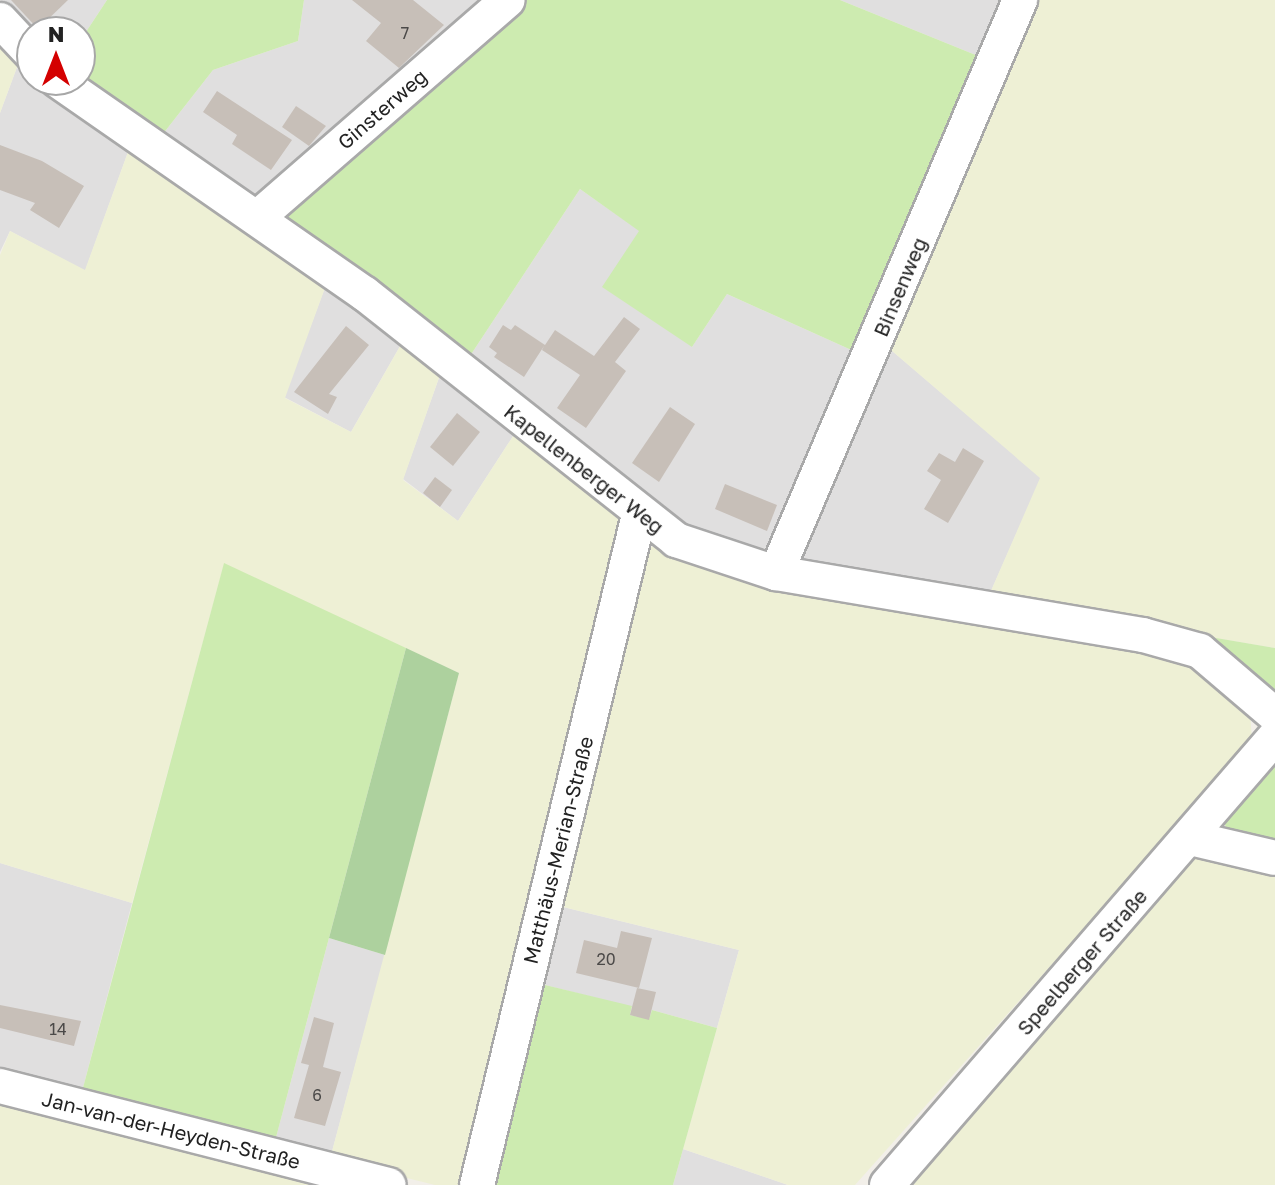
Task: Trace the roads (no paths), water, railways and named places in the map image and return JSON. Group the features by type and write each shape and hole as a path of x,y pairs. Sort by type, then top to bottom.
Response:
{"street":[{"name":"Ginsterweg","path":"257,218 508,0"},
{"name":"Binsenweg","path":"776,573 1020,0"},
{"path":"0,20 16,37"},
{"name":"Kapellenberger Weg","path":"80,96 365,294 639,515 676,540 776,573 1143,635 1200,651 1275,715"},
{"name":"Matthäus-Merian-Straße","path":"477,1185 639,515"},
{"name":"Speelberger Straße","path":"887,1185 1275,737"},
{"path":"1190,838 1275,858"},
{"name":"Jan-van-der-Heyden-Straße","path":"0,1086 389,1185"}]}
